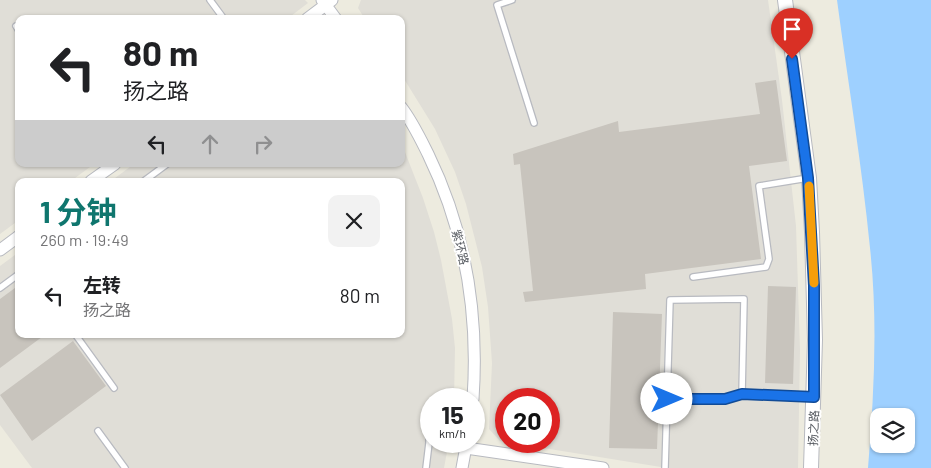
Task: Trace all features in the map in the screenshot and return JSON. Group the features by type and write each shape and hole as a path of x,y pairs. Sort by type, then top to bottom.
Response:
{"street":[{"name":"扬之路","path":"784,0 808,178 814,286 814,397 811,468"},
{"path":"312,15 327,2 334,15"},
{"name":"紫环路","path":"405,114 434,166 446,195 463,250 473,306 475,355 474,388"},
{"path":"95,178 111,167"},
{"path":"0,250 15,239"},
{"path":"485,448 603,468"},
{"path":"462,468 465,453"}],"lane":[{"path":"210,0 221,15"},
{"path":"512,0 496,3 534,123"},
{"path":"148,178 163,167"},
{"path":"693,277 766,267 770,259 759,186 808,178"},
{"path":"0,288 15,277"},
{"path":"665,468 670,300 744,299 742,394"},
{"path":"78,338 114,388"},
{"path":"667,399 725,399 742,394 814,397"},
{"path":"98,431 124,468"},
{"path":"426,468 428,453"}],"shaded area":[{"path":"0,0 305,0 308,3 292,15 15,15 15,167 90,167 75,178 15,178 15,223 0,234"},
{"path":"361,0 768,0 782,100 796,226 800,350 798,468 667,468 560,451 560,388 495,388 495,436 489,429 492,363 488,307 482,267 466,204 455,172 435,129 405,80 405,15 362,15 358,8"},
{"path":"405,152 434,232 452,319 455,348 454,388 420,388 420,453 447,453 444,468 32,468 0,425 0,266 15,255 15,338 405,338 405,178 115,178 130,167 405,167"}],"water":[{"path":"837,0 931,0 931,468 868,468 870,440 870,453 915,453 915,408 872,408 874,303 863,186"}],"building":[{"path":"776,80 787,161 749,166 761,259 645,274 646,289 525,302 523,292 533,291 520,164 514,165 513,154 618,121 619,132 760,114 755,83"},
{"path":"768,286 796,287 793,384 765,383"},
{"path":"15,288 15,338 41,338 0,368 0,299"},
{"path":"613,312 662,314 657,449 609,448"},
{"path":"73,341 106,386 32,441 0,395"}],"slow traffic":[{"path":"809,186 814,283"}],"route":[{"path":"667,399 725,399 742,394 814,397 812,232 808,178 792,59"}]}
